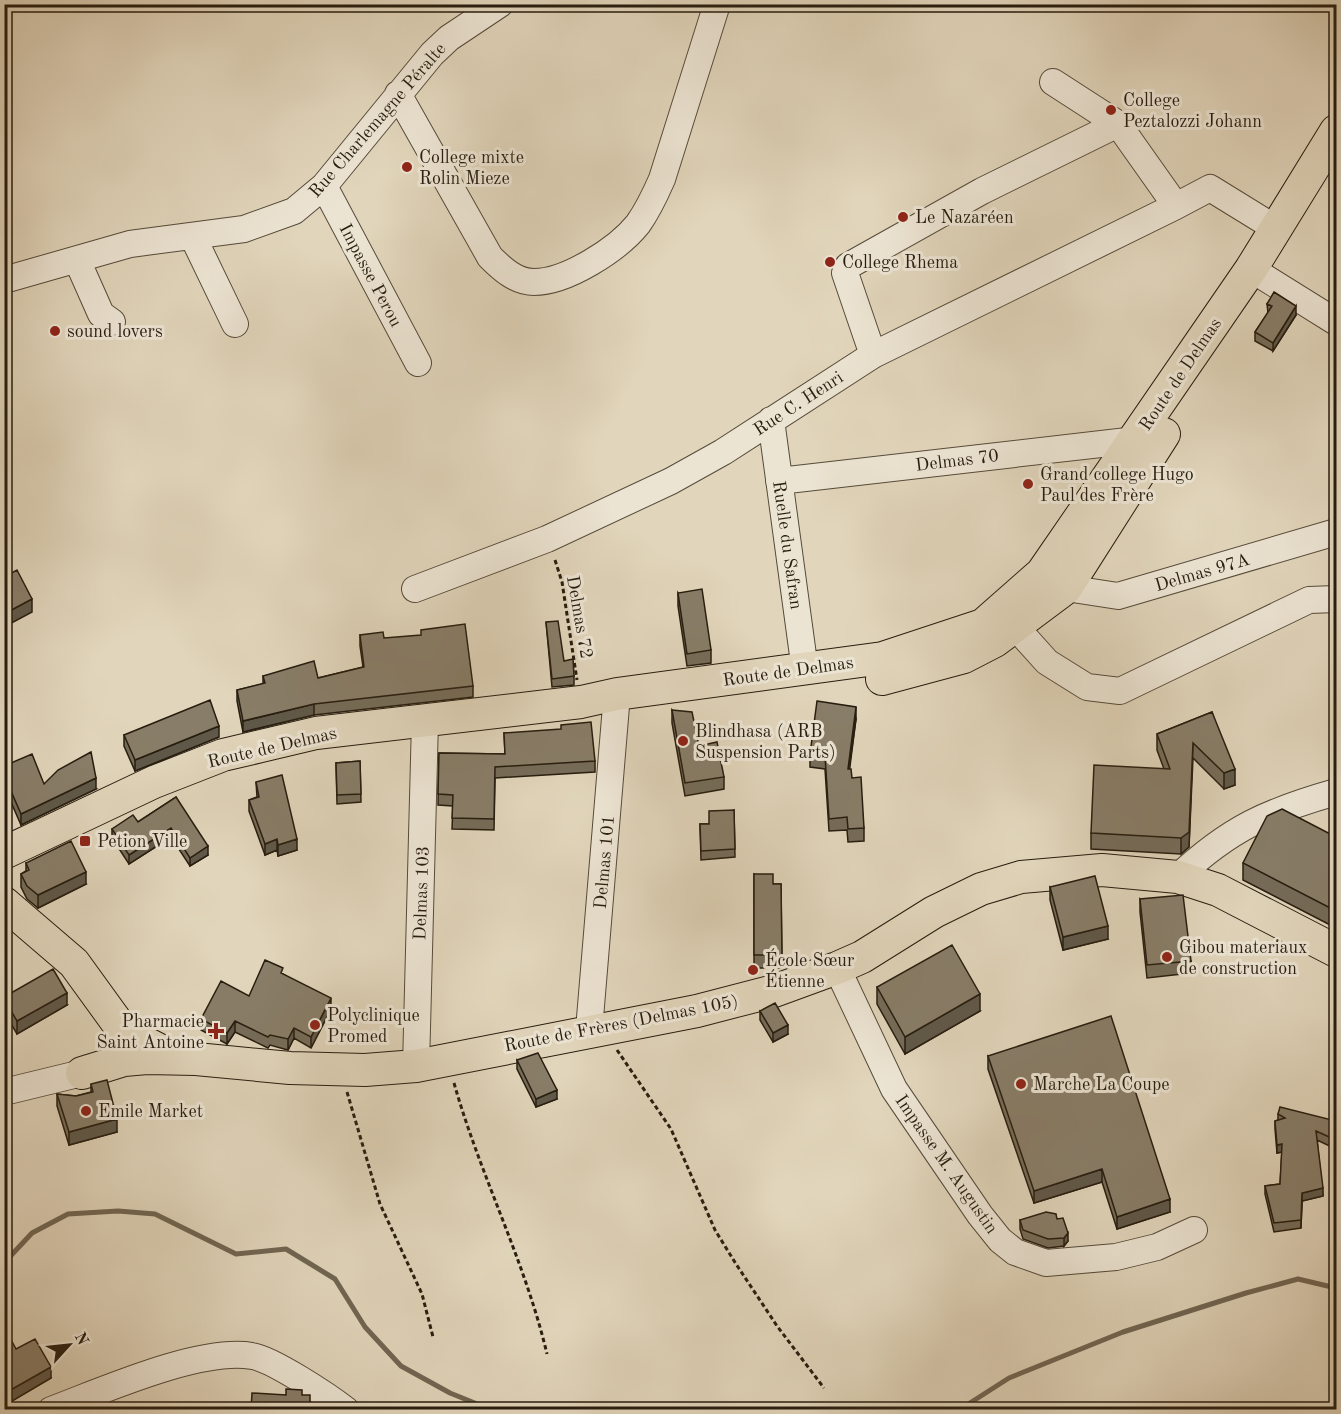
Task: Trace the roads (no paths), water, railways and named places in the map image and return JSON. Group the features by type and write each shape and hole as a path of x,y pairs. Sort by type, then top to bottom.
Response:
{"main road":[{"name":"Route de Delmas","path":"4,866 11,867 177,790 224,773 292,758 580,702 617,705 802,693 891,678 964,657 1054,580 1217,350 1258,274 1275,228 1336,131"},
{"name":"Route de Delmas","path":"1054,580 1136,440 1336,165"},
{"name":"Route de Delmas","path":"4,854 154,782 223,755 316,733 426,731 617,705 883,658 1008,619"},
{"name":"Route de Frères (Delmas 105)","path":"82,1072 124,1060 178,1059 342,1070 416,1066 447,1058 697,1011 774,991 837,968 862,957 943,907 981,889 1021,877 1102,870 1178,877 1218,890 1336,951"},
{"path":"4,903 74,963 110,1016 124,1032 178,1059"},
{"path":"82,1072 101,1058 109,1042 110,1016"}],"street":[{"name":"Rue Charlemagne Péralte","path":"4,280 147,240 193,237 244,229 294,211 324,186 432,54 449,38 500,4"},
{"path":"398,94 490,257 503,270 517,278 534,282 554,278 578,270 614,246 636,226 651,205 662,179 717,4"},
{"path":"1053,82 1118,124 1176,206"},
{"path":"873,355 845,273 848,266 982,191 1118,124"},
{"name":"Impasse Perou","path":"324,186 418,363"},
{"name":"Rue C. Henri","path":"415,589 548,539 671,481 723,452 873,355 1210,188 1275,228"},
{"path":"193,237 235,324"},
{"path":"77,260 101,314 112,322"},
{"path":"1258,274 1336,322"},
{"name":"Ruelle du Safran","path":"771,420 805,670"},
{"name":"Delmas 70","path":"779,481 1136,440"},
{"name":"Delmas 97A","path":"1054,580 1118,596 1336,532"},
{"path":"1008,619 1047,662 1087,687 1120,691 1309,600 1336,599"},
{"name":"Delmas 101","path":"596,1030 617,705"},
{"name":"Delmas 103","path":"416,1066 426,731"},
{"path":"1178,877 1230,833 1286,806 1336,792"},
{"name":"Impasse M. Augustin","path":"837,968 894,1089 980,1215 1000,1239 1015,1251 1046,1263 1116,1257 1157,1247 1194,1230"},
{"path":"4,1092 82,1072"},
{"path":"51,1410 111,1387 206,1356 253,1356 321,1391 346,1410"}],"waterway":[{"path":"4,1263 32,1233 68,1214 118,1211 155,1214 236,1254 286,1249 335,1279 365,1327 401,1366 450,1393 492,1410"},
{"path":"959,1410 1009,1378 1123,1332 1298,1279 1336,1288"}],"place":[{"name":"College Peztalozzi Johann","path":"1111,110"},
{"name":"College mixte Rolin Mieze","path":"407,167"},
{"name":"Le Nazaréen","path":"903,217"},
{"name":"College Rhema","path":"830,262"},
{"name":"sound lovers","path":"55,331"},
{"name":"Grand college Hugo Paul des Frère","path":"1028,484"},
{"name":"Blindhasa (ARB Suspension Parts)","path":"683,741"},
{"name":"Petion Ville","path":"85,841"},
{"name":"Gibou materiaux de construction","path":"1167,957"},
{"name":"École Sœur Étienne","path":"753,970"},
{"name":"Polyclinique Promed","path":"315,1025"},
{"name":"Pharmacie Saint Antoine","path":"216,1031"},
{"name":"Marche La Coupe","path":"1021,1084"},
{"name":"Emile Market","path":"86,1111"}]}
